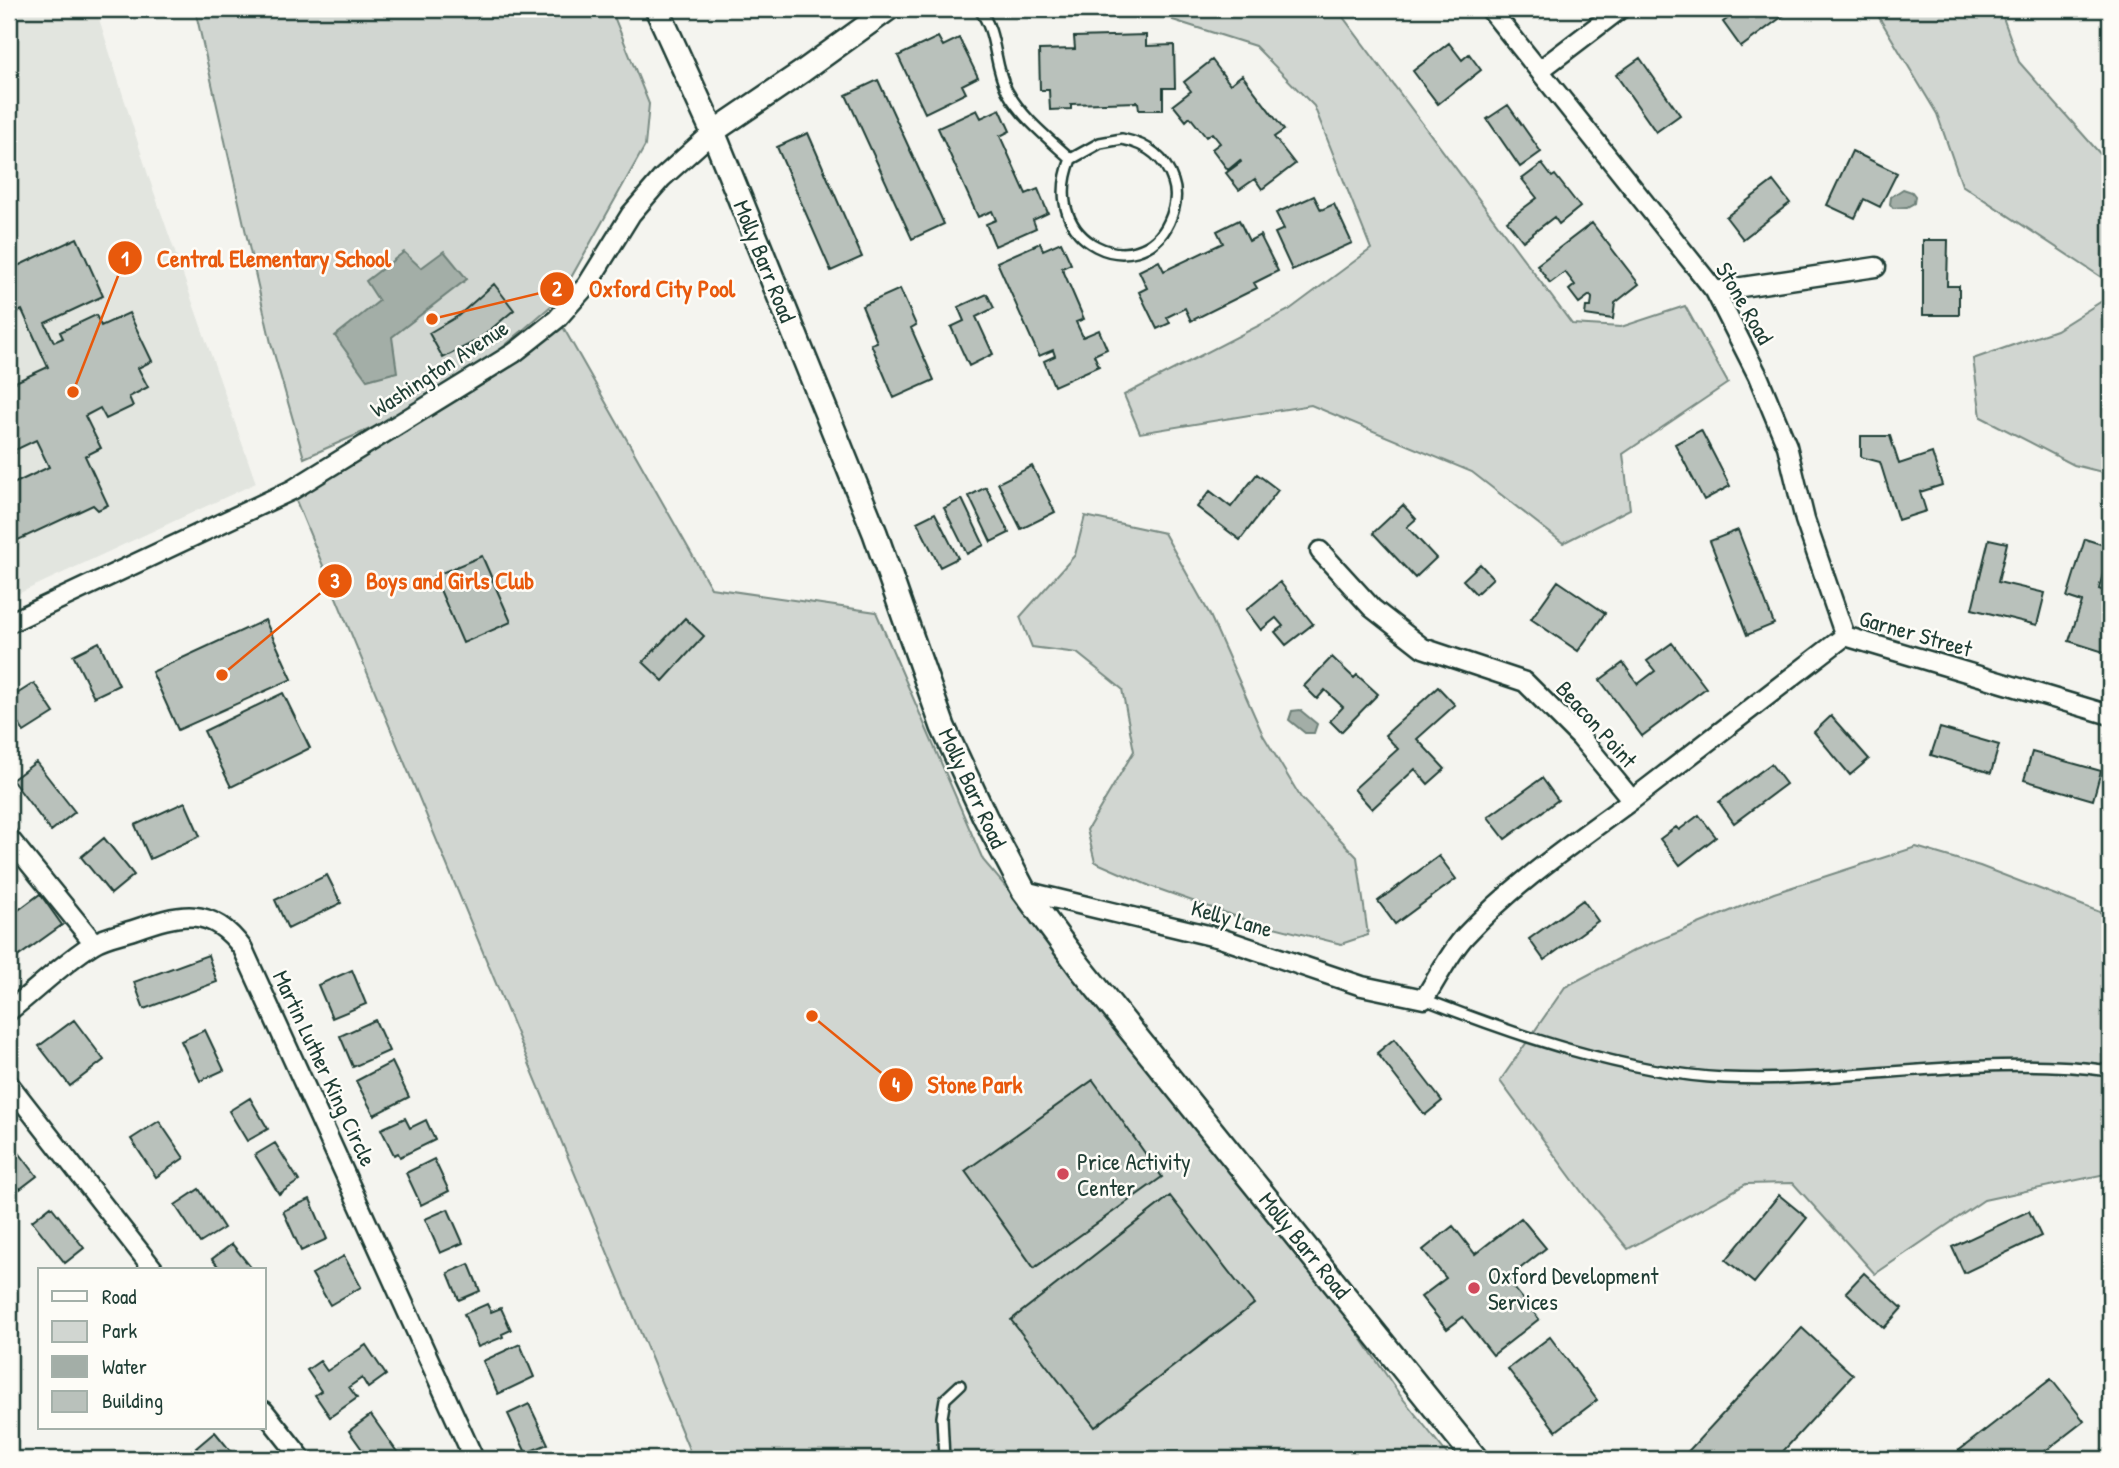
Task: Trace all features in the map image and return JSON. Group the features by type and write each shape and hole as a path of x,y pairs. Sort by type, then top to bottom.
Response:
{"main road":[{"name":"Molly Barr Road","path":"657,9 713,132 875,533 943,727 985,817 1024,891 1080,967 1476,1459"}],"street":[{"name":"Washington Avenue","path":"9,623 292,491 514,354 557,320 587,285 631,214 662,177 713,132 889,9"},
{"name":"Stone Road","path":"1490,9 1715,291 1758,376 1784,439 1805,520 1845,636"},
{"path":"1540,70 1620,9"},
{"path":"1715,291 1876,267"},
{"name":"Beacon Point","path":"1320,551 1372,608 1423,648 1525,682 1580,737 1632,800 1524,880 1463,938 1424,999"},
{"name":"Garner Street","path":"1632,800 1845,636 2110,715"},
{"path":"9,838 94,943"},
{"name":"Kelly Lane","path":"1024,891 1220,938 1362,986 1424,999"},
{"name":"Martin Luther King Circle","path":"9,1012 94,943 169,917 187,915 218,923 239,942 474,1459"},
{"path":"9,1084 152,1268"},
{"path":"266,1414 302,1459"}],"lane":[{"path":"979,9 993,36 996,64 1007,90 1023,114 1071,159"},
{"path":"1122,139 1141,143 1158,156 1169,171 1176,190 1174,211 1164,232 1137,250 1118,253 1098,248 1081,236 1070,222 1063,201 1064,176 1071,159 1100,143 1122,139"},
{"path":"1424,999 1498,1029 1655,1070 1725,1078 1829,1076 2025,1066 2079,1067 2110,1072"},
{"path":"944,1459 942,1417 945,1398 960,1385"}],"shaded area":[{"path":"9,9 96,9 149,178 256,483 9,598"}],"green space":[{"path":"195,9 611,9 649,104 645,146 559,299 494,355 379,425 304,458 271,343"},
{"path":"1177,9 1337,9 1572,324 1621,327 1685,306 1728,383 1623,454 1630,509 1563,543 1472,472 1311,405 1140,433 1124,395 1289,310 1371,249 1314,106 1255,46 1173,20"},
{"path":"1874,9 2000,9 2019,62 2110,165 2110,283 1962,185 1937,114"},
{"path":"2110,296 2110,474 2074,465 1981,417 1973,359 2056,330"},
{"path":"563,327 711,588 876,612 983,860 1247,1172 1400,1395 1451,1459 693,1459 292,491 514,353"},
{"path":"1085,516 1164,533 1209,613 1263,735 1301,798 1357,857 1368,935 1341,944 1246,920 1150,886 1095,862 1087,830 1134,751 1122,689 1077,653 1032,647 1020,617 1075,555"},
{"path":"1916,847 1980,866 2110,916 2110,1173 1984,1200 1875,1274 1793,1183 1746,1184 1628,1249 1586,1198 1500,1081 1565,987 1635,950 1774,893"}],"water":[{"path":"1903,189 1912,192 1915,196 1914,203 1907,207 1893,208 1890,204 1891,197"},
{"path":"444,251 467,279 392,337 397,372 367,380 335,336 379,301 366,281 404,252 421,268"},
{"path":"1300,710 1317,724 1314,733 1305,733 1289,720 1292,711"}],"building":[{"path":"1741,9 1784,9 1787,13 1741,47 1723,22"},
{"path":"2110,17 2110,44 2107,18"},
{"path":"1146,35 1146,46 1174,45 1175,88 1163,88 1163,110 1139,110 1138,102 1071,104 1071,109 1050,110 1049,90 1040,90 1039,50 1075,49 1074,37"},
{"path":"938,37 943,46 959,38 978,77 962,85 966,93 925,113 898,56"},
{"path":"1449,43 1462,60 1469,54 1481,70 1438,104 1413,71"},
{"path":"1640,58 1680,115 1656,132 1616,75"},
{"path":"1212,60 1230,84 1242,75 1284,130 1274,137 1295,164 1262,189 1255,179 1239,190 1226,173 1241,162 1240,160 1228,170 1212,149 1220,143 1212,133 1206,137 1190,117 1186,121 1173,105 1191,91 1184,82"},
{"path":"878,80 944,224 912,239 846,95"},
{"path":"1508,105 1541,152 1520,167 1487,119"},
{"path":"1000,109 1010,131 1000,136 1026,194 1038,189 1048,213 1033,220 1036,228 995,246 986,224 996,220 992,211 978,217 938,128 977,110 981,118"},
{"path":"808,133 862,257 831,271 777,147"},
{"path":"1852,151 1897,173 1880,207 1864,199 1855,218 1827,205"},
{"path":"1542,164 1552,177 1555,175 1580,207 1559,224 1554,217 1523,241 1507,221 1537,198 1522,179"},
{"path":"1773,181 1790,203 1743,239 1726,217"},
{"path":"1314,196 1321,210 1334,204 1352,243 1292,270 1275,233 1284,229 1276,213"},
{"path":"1239,220 1249,241 1260,235 1278,271 1254,283 1257,288 1191,321 1185,308 1167,317 1170,323 1157,329 1139,292 1147,288 1139,271 1159,261 1164,271 1223,243 1217,231"},
{"path":"1592,223 1639,284 1615,303 1613,319 1585,315 1586,307 1591,307 1590,295 1579,303 1569,290 1575,285 1565,272 1550,283 1537,265"},
{"path":"77,238 103,296 45,323 54,342 63,338 60,332 96,315 101,326 129,313 152,361 138,368 148,387 129,397 133,406 106,419 100,408 85,416 101,448 85,456 108,505 98,510 93,505 16,541 9,526 9,486 49,467 36,440 15,450 16,453 9,456 9,385 48,367 22,310 9,316 9,270"},
{"path":"1923,240 1948,240 1947,286 1959,286 1959,315 1923,315"},
{"path":"1061,242 1071,264 1062,268 1084,319 1076,322 1083,337 1099,330 1107,349 1094,355 1099,366 1054,386 1044,361 1055,356 1053,350 1039,356 997,262 1040,243 1043,250"},
{"path":"494,284 514,310 478,340 443,358 429,333 458,316"},
{"path":"900,289 916,325 911,328 934,380 894,398 871,344 877,342 862,306"},
{"path":"987,294 994,308 976,317 993,354 969,366 951,327 964,321 958,307"},
{"path":"1701,430 1730,486 1704,500 1675,444"},
{"path":"1861,436 1890,436 1899,464 1932,453 1942,485 1920,492 1926,511 1898,520 1880,462 1861,457"},
{"path":"1032,466 1055,512 1021,529 998,483"},
{"path":"1257,474 1278,490 1240,540 1197,507 1210,491 1231,507"},
{"path":"986,487 1009,533 991,542 969,496"},
{"path":"962,499 984,545 967,554 944,508"},
{"path":"1403,505 1416,519 1407,527 1436,558 1415,578 1373,533"},
{"path":"935,513 958,558 940,567 917,522"},
{"path":"1738,530 1774,624 1747,635 1710,541"},
{"path":"1989,539 2007,543 1998,582 2045,593 2037,625 1972,609"},
{"path":"2085,539 2110,547 2099,589 2110,593 2110,654 2069,641 2082,602 2067,597"},
{"path":"482,556 511,622 463,643 434,576"},
{"path":"1480,564 1493,578 1476,594 1463,580"},
{"path":"1558,581 1605,613 1578,651 1531,619"},
{"path":"1280,582 1313,624 1286,645 1275,632 1283,626 1276,618 1261,630 1246,610"},
{"path":"685,618 704,636 663,681 643,662"},
{"path":"265,620 292,679 178,730 152,672"},
{"path":"99,642 119,685 94,697 73,655"},
{"path":"1672,643 1706,688 1642,736 1600,680 1623,663 1638,684 1655,671 1647,661"},
{"path":"1332,657 1354,678 1357,675 1378,694 1341,732 1330,721 1343,707 1325,690 1317,699 1304,686"},
{"path":"34,683 54,713 24,732 9,709 9,699"},
{"path":"1438,687 1455,705 1417,739 1445,769 1428,784 1415,769 1372,809 1354,789 1398,749 1385,735"},
{"path":"283,693 310,748 231,787 204,731"},
{"path":"1831,716 1869,759 1850,775 1814,732"},
{"path":"1940,728 1999,745 1991,773 1931,755"},
{"path":"2032,752 2101,771 2093,800 2024,780"},
{"path":"36,762 75,812 51,831 12,780"},
{"path":"1771,764 1786,784 1734,823 1719,802"},
{"path":"1542,778 1558,800 1505,839 1488,817"},
{"path":"185,802 200,836 150,859 135,825"},
{"path":"1699,815 1716,837 1680,865 1660,839 1676,827 1679,830"},
{"path":"104,838 134,875 111,894 81,857"},
{"path":"1439,856 1456,879 1395,924 1378,901"},
{"path":"327,875 341,903 288,929 275,900"},
{"path":"40,894 62,925 16,958 9,948 9,917"},
{"path":"1583,900 1598,921 1544,960 1529,939"},
{"path":"208,955 217,982 144,1009 134,982"},
{"path":"352,970 366,1004 332,1018 318,985"},
{"path":"74,1020 104,1060 70,1086 39,1046"},
{"path":"375,1020 389,1051 353,1067 340,1036"},
{"path":"205,1030 224,1070 200,1081 181,1041"},
{"path":"1394,1039 1442,1101 1425,1115 1377,1053"},
{"path":"392,1062 409,1097 374,1115 356,1081"},
{"name":"Price Activity Center","path":"1093,1080 1162,1177 1034,1268 965,1171"},
{"path":"250,1098 268,1129 247,1141 229,1111"},
{"path":"405,1118 410,1128 426,1120 435,1140 400,1157 398,1153 394,1155 381,1129"},
{"path":"159,1121 184,1158 156,1177 131,1139"},
{"path":"275,1143 299,1181 279,1194 255,1155"},
{"path":"17,1150 37,1176 20,1189 10,1176 14,1174 9,1167 9,1156"},
{"path":"434,1159 449,1191 421,1205 406,1173"},
{"path":"199,1189 224,1228 200,1243 175,1205"},
{"path":"1779,1195 1807,1218 1754,1283 1726,1260"},
{"path":"1170,1196 1254,1304 1095,1427 1011,1320"},
{"path":"310,1199 327,1239 301,1251 283,1211"},
{"path":"51,1206 84,1248 65,1263 32,1221"},
{"path":"448,1209 463,1243 440,1253 425,1219"},
{"path":"2029,1211 2041,1236 1964,1273 1952,1247"},
{"name":"Oxford Development Services","path":"1521,1218 1546,1248 1507,1279 1539,1319 1493,1355 1463,1317 1447,1329 1421,1297 1446,1278 1423,1250 1453,1226 1475,1254"},
{"path":"232,1244 251,1268 219,1268 212,1259"},
{"path":"344,1256 361,1287 330,1305 312,1274"},
{"path":"469,1264 480,1291 459,1300 448,1273"},
{"path":"1864,1273 1902,1308 1884,1328 1846,1292"},
{"path":"487,1304 491,1312 501,1308 511,1330 502,1334 503,1337 478,1347 464,1314"},
{"path":"1802,1328 1853,1375 1776,1459 1681,1459"},
{"path":"1550,1337 1597,1400 1556,1431 1508,1369"},
{"path":"520,1344 534,1377 498,1394 483,1361"},
{"path":"366,1345 386,1375 368,1388 362,1378 349,1387 357,1398 330,1417 315,1395 321,1391 307,1370 320,1361 327,1371"},
{"path":"2051,1379 2084,1421 2035,1459 1948,1459"},
{"path":"529,1404 548,1444 526,1453 508,1414"},
{"path":"371,1415 402,1459 369,1459 349,1431"},
{"path":"215,1432 237,1459 195,1458 201,1453 196,1448"}],"place":[{"name":"Oxford City Pool","path":"432,319"},
{"name":"Central Elementary School","path":"73,392"},
{"name":"Boys and Girls Club","path":"222,675"},
{"name":"Stone Park","path":"812,1016"},
{"name":"Price Activity Center","path":"1063,1174"},
{"name":"Oxford Development Services","path":"1474,1288"}]}
